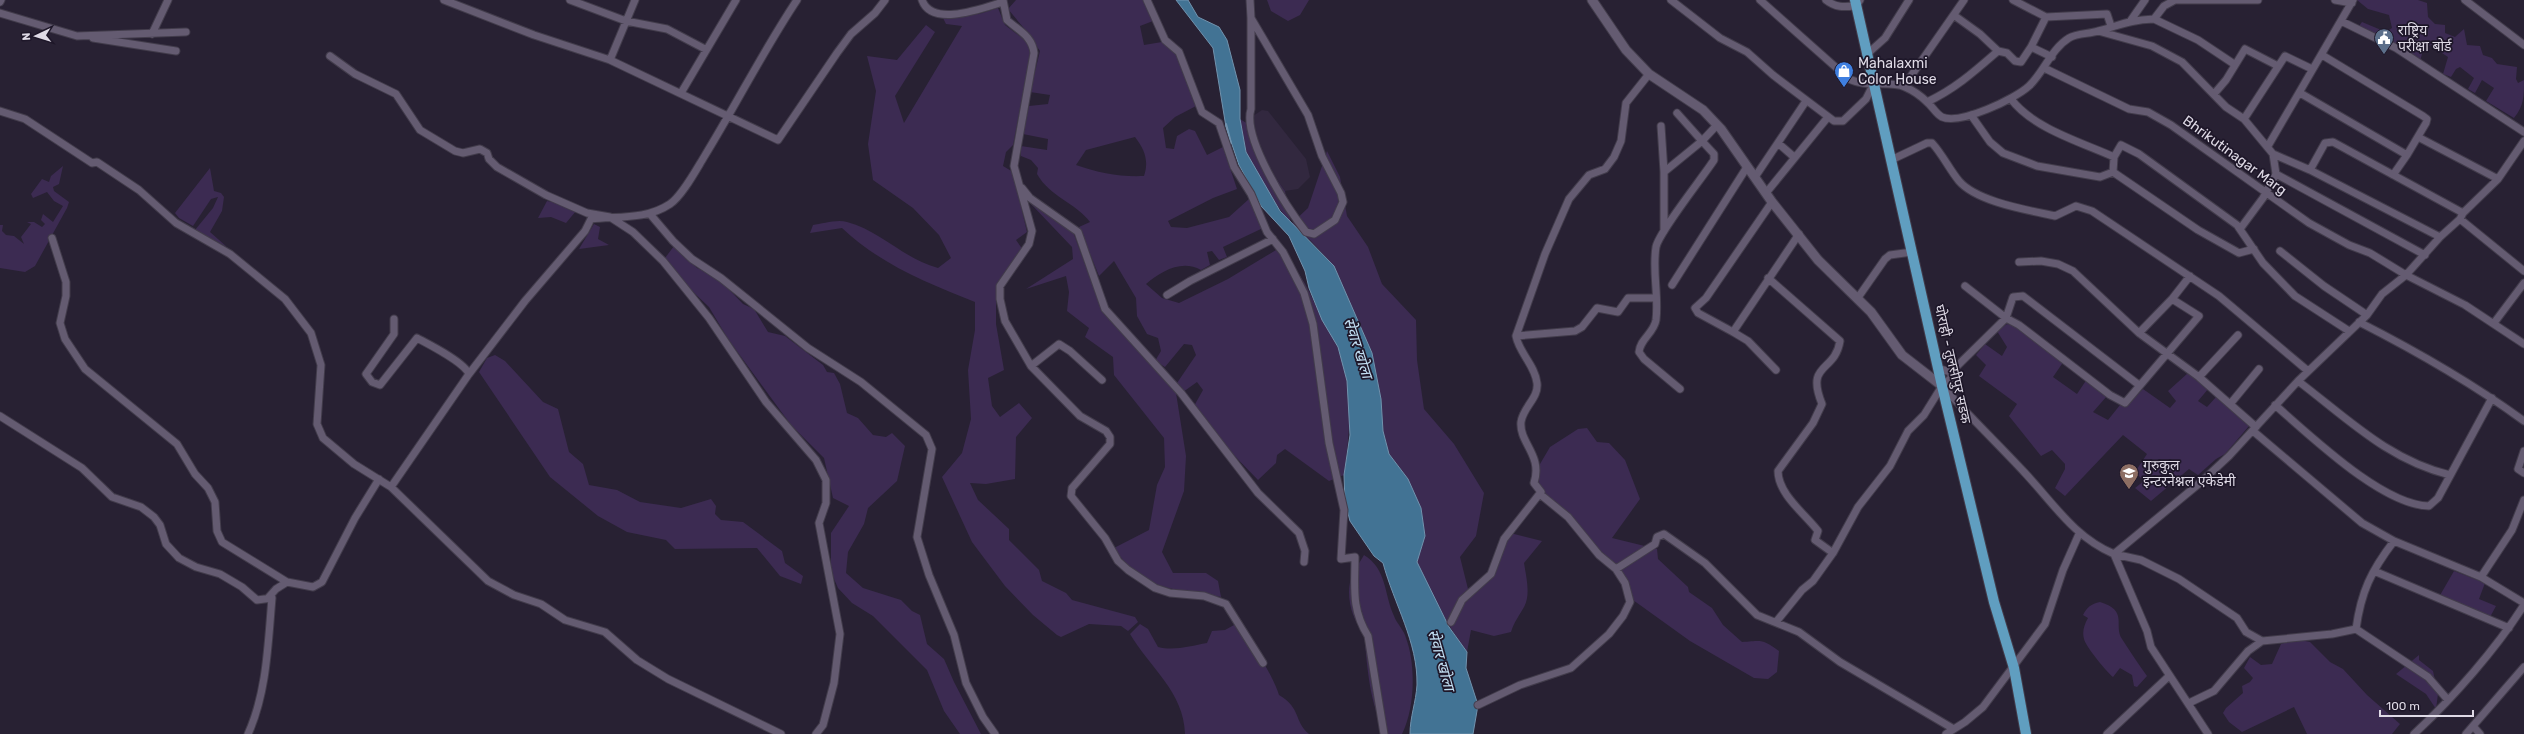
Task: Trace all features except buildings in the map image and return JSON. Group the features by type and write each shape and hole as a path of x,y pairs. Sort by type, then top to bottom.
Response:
{"main road":[{"name":"घोराही - तुलसीपुर सडक","path":"1857,2 1866,55 1940,370 1942,386 1994,602 2014,668 2026,734"}],"street":[{"path":"152,34 168,0"},
{"path":"570,0 626,21 666,29 705,49"},
{"path":"610,60 635,0"},
{"path":"681,93 705,49 736,0"},
{"path":"391,487 469,374 525,301 585,231 591,219 632,217 650,214 671,203 694,172 730,116 766,48 797,0"},
{"path":"448,1 534,35 610,60 778,140 851,34 875,13 885,0"},
{"path":"922,0 929,10 940,15 969,12 1003,1 1007,20 1022,30 1033,43 1034,53 1014,166 1021,186 1032,231 1029,244 1000,286 1000,299 1005,321 1031,366 1080,416 1106,431 1110,437 1110,444 1072,488 1071,496 1105,538 1118,561 1155,588 1170,593 1204,596 1226,604 1263,663"},
{"path":"1147,0 1165,40 1179,52 1202,112 1219,123 1234,167 1251,194 1267,232 1283,252 1304,293 1313,324 1329,443 1344,510 1341,559 1355,557 1355,607 1359,622 1368,636 1384,734"},
{"path":"1250,0 1251,109 1248,118 1250,131 1265,167 1279,190 1306,232 1314,234 1335,220 1343,202 1341,193 1322,156 1308,115 1251,18"},
{"path":"1671,0 1720,38 1747,52 1806,101 1834,121 1843,121 1866,99 1873,85"},
{"path":"1760,0 1849,79 1861,85 1904,86 1927,102 1942,117 1951,119 1971,115 2011,99 2028,87 2044,68 2057,48 2070,37 2098,31 2131,20 2154,19 2198,40 2234,64"},
{"path":"1826,0 1833,6 1841,7 1857,2"},
{"path":"1866,55 1885,38 1908,0"},
{"path":"1904,86 1955,16 1964,0"},
{"path":"2013,0 2046,17 2107,14 2111,26"},
{"path":"2131,20 2145,0"},
{"path":"2154,19 2164,6 2175,0 2258,0"},
{"path":"2268,146 2353,1 2335,0"},
{"path":"2465,0 2524,45"},
{"path":"1595,1 1626,50 1649,74 1703,110 1717,125 1772,202 1799,234 1818,260 1871,312 1902,355 1942,386 2025,473 2079,534 2096,546 2114,554 2141,560 2179,579 2237,618 2246,632 2262,641"},
{"path":"0,13 77,36 176,51"},
{"path":"1955,16 1980,34 1998,51 2007,53 2018,62 2031,47 2046,17"},
{"path":"2342,22 2396,48 2524,132"},
{"path":"2098,31 2112,37 2127,38 2166,53 2182,62 2214,94 2244,119 2268,146 2273,154 2276,174 2266,193 2240,230"},
{"path":"77,36 186,32"},
{"path":"2031,47 2052,57"},
{"path":"2214,94 2226,80 2234,64 2245,49 2278,66"},
{"path":"1927,102 1946,94 1966,80 1998,51"},
{"path":"330,56 354,74 396,94 420,130 455,151 463,153 480,149 487,153 489,159 497,167 546,195 587,213 610,217 633,232 663,262 709,318 766,402 816,460 826,480 826,503 819,524 822,548 832,586 840,634 834,683 823,725 816,734"},
{"path":"2244,119 2283,58 2289,56 2312,69"},
{"path":"2322,56 2427,119 2418,137 2393,175"},
{"name":"Bhrikutinagar Marg","path":"2044,68 2129,109 2148,112 2171,124 2308,223 2348,245 2370,253 2406,275 2465,306 2494,323 2524,344"},
{"path":"1478,705 1520,685 1571,668 1609,634 1623,616 1630,602 1625,583 1616,569 1599,555 1568,517 1541,495 1541,492 1534,483 1537,464 1521,423 1524,412 1537,391 1537,382 1518,345 1516,336 1545,254 1569,199 1589,175 1605,169 1614,157 1621,141 1626,103 1649,74"},
{"path":"2300,93 2407,155"},
{"path":"2011,99 2019,108 2047,127 2114,157"},
{"path":"1755,177 1779,144 1806,101"},
{"path":"0,110 25,119 92,163 97,162 139,190 176,223 230,254 285,299 311,333 321,365 317,424 323,438 354,464 391,487 488,581 514,595 541,604 565,620 605,632 637,660 668,679 781,734"},
{"path":"1676,112 1714,154 1714,160 1664,231 1656,246 1654,278 1656,298 1654,326 1640,346 1639,352 1644,359 1680,388"},
{"path":"1971,115 1990,142 2003,153 2037,166 2100,177 2113,172"},
{"path":"1766,193 1828,117"},
{"path":"1664,172 1702,141 1717,125"},
{"path":"1661,126 1664,172 1664,231"},
{"path":"2418,137 2498,179"},
{"path":"2310,170 2328,141 2393,175 2462,216 2524,271"},
{"path":"2114,554 2201,482 2255,429 2298,381 2366,315 2382,294 2406,275 2440,237 2498,179 2524,141"},
{"path":"1891,160 1927,143 1932,143 1960,182 1981,195 2055,216 2076,206 2084,207 2219,296 2308,372"},
{"path":"1779,144 1794,157"},
{"path":"2113,172 2114,157 2121,145 2139,154 2240,230 2263,263 2295,296 2349,331"},
{"path":"2273,154 2310,170 2440,237"},
{"path":"1672,285 1747,167"},
{"path":"2113,172 2198,230 2233,251 2246,253 2254,249"},
{"path":"2276,174 2425,255"},
{"path":"1021,186 1030,198 1078,232 1105,309 1181,393 1258,493 1299,533 1305,551 1304,562"},
{"path":"1772,202 1706,298 1695,308 1698,313 1748,341 1776,370"},
{"path":"650,214 673,241 692,258 721,278 808,348 860,382 926,435 932,449 917,537 930,575 954,634 966,683 983,717 995,734"},
{"path":"1733,332 1799,234"},
{"path":"52,238 66,282 66,296 60,323 69,345 85,369 177,444 196,474 208,488 215,502 218,531 222,542 287,582 313,587 322,582 355,518 379,479"},
{"path":"1167,295 1190,280 1273,240"},
{"path":"2280,251 2324,286 2366,315"},
{"path":"1857,299 1885,259 1890,255 1912,252"},
{"path":"2019,262 2035,261 2058,264 2073,271 2139,333 2168,353 2231,403 2255,429 2333,500 2362,523 2394,541 2481,577 2523,600 2509,628 2448,700 2414,734"},
{"path":"2139,333 2172,299 2190,276"},
{"path":"1768,278 1840,341 1838,350 1816,378 1816,388 1822,404 1813,423 1778,471 1778,480 1791,500 1818,531 1815,540 1833,553"},
{"path":"2494,323 2524,283"},
{"path":"1965,286 2006,318 2019,325 2110,394 2125,403 2199,316 2172,299"},
{"path":"1776,622 1796,596 1813,580 1833,553 1858,507 1890,466 1908,431 1924,415 1942,386 1951,378 1951,372 2006,318 2012,297 2023,296 2139,385"},
{"path":"1516,336 1576,331 1582,327 1597,308 1614,313 1618,312 1628,298 1656,298"},
{"path":"394,320 394,334 366,374 372,382 380,385 417,338 456,362 467,370 469,374"},
{"path":"2359,322 2409,348 2492,398 2524,421"},
{"path":"2199,377 2238,335"},
{"path":"1031,366 1059,344 1070,351 1102,380"},
{"path":"2231,403 2259,369"},
{"path":"1940,370 1951,372"},
{"path":"2298,381 2373,441 2426,469 2450,475"},
{"path":"2275,406 2363,477 2396,497 2420,506 2429,506 2438,498 2492,398"},
{"path":"0,416 82,468 112,497 142,507 154,517 160,525 166,544 179,558 196,567 220,574 242,587 257,600 272,598"},
{"path":"2524,451 2518,468 2524,473"},
{"path":"1452,622 1462,600 1491,574 1504,539 1541,492"},
{"path":"2481,577 2512,530 2524,500"},
{"path":"1616,569 1655,544 1657,537 1664,534 1706,563 1757,615 1799,632 1840,662 1952,728"},
{"path":"1946,734 1952,728 1966,722 1983,707 2046,624 2063,570 2079,534"},
{"path":"2356,630 2361,597 2374,571 2394,541"},
{"path":"2114,554 2147,631 2151,647 2208,734"},
{"path":"2374,571 2509,628"},
{"path":"272,598 268,598 276,589 287,582"},
{"path":"248,734 256,718 265,671 272,598"},
{"path":"2189,703 2214,691 2248,651 2262,641 2356,630 2428,677 2448,700"},
{"path":"2466,734 2524,668"},
{"path":"2107,734 2169,676"},
{"path":"2473,726 2480,734"}],"shaded area":[{"path":"1016,0 1143,0 1153,21 1140,26 1144,45 1162,42 1176,53 1196,106 1175,117 1163,128 1166,148 1174,149 1177,136 1189,129 1195,131 1207,155 1223,147 1237,189 1213,198 1168,221 1171,227 1187,228 1229,217 1249,199 1263,228 1223,247 1227,257 1219,260 1212,251 1207,252 1210,265 1201,270 1194,267 1179,266 1165,271 1146,284 1162,298 1179,303 1228,279 1276,250 1284,257 1298,272 1321,318 1338,347 1343,363 1349,394 1349,427 1344,475 1329,481 1285,449 1277,455 1276,463 1258,480 1225,446 1194,406 1203,390 1197,382 1183,392 1177,383 1196,355 1192,345 1184,344 1165,367 1155,361 1161,351 1158,338 1147,334 1137,316 1136,298 1114,261 1099,276 1079,227 1090,222 1078,210 1049,189 1037,174 1038,168 1031,160 1021,156 1021,146 1047,150 1048,139 1023,134 1029,106 1048,104 1050,95 1030,92 1040,51 1008,9","holes":["1135,137 1144,151 1146,160 1144,176 1109,174 1076,165 1086,150"]},
{"path":"1267,0 1309,0 1300,15 1288,21 1271,11"},
{"path":"2357,0 2418,0 2427,3 2428,17 2435,24 2445,25 2445,33 2455,37 2464,29 2467,45 2480,46 2483,55 2492,58 2497,64 2517,67 2516,79 2518,83 2524,80 2524,91 2523,100 2517,114 2514,118 2486,101 2494,88 2482,80 2475,93 2468,89 2474,78 2460,67 2456,69 2451,77 2443,74 2448,57 2439,51 2436,44 2424,47 2420,61 2359,26 2362,22 2386,32 2392,28 2389,15 2368,9"},
{"path":"998,8 1005,25 1030,44 1030,59 1013,145 1006,152 1003,166 1013,172 1027,232 1016,240 1023,250 996,288 996,324 1004,370 988,378 992,406 1000,417 1019,403 1032,418 1016,437 1015,479 986,484 970,483 978,500 1009,529 1009,540 1039,570 1042,581 1066,593 1072,600 1135,617 1138,622 1128,631 1121,626 1089,624 1061,637 1057,635 1033,615 1005,586 972,542 942,477 962,453 971,419 968,370 975,330 975,302 922,280 888,262 857,241 842,228 810,233 813,225 843,221 871,232 926,264 938,268 951,258 939,235 913,208 873,180 868,144 876,91 867,56 897,60 926,25 935,32 895,96 904,123 962,26 946,24 942,16 979,14"},
{"path":"1262,110 1268,111 1306,159 1310,177 1298,189 1285,191 1266,164 1250,118"},
{"path":"1240,119 1251,126 1266,164 1285,191 1291,224 1308,208 1327,151 1340,177 1347,216 1368,247 1382,284 1416,320 1417,360 1424,409 1454,444 1484,493 1476,536 1460,557 1468,589 1488,575 1506,532 1542,541 1524,563 1528,591 1527,597 1524,607 1511,632 1494,636 1471,630 1467,652 1446,620 1416,562 1425,536 1408,479 1389,454 1383,431 1381,399 1372,353 1334,266 1310,240 1291,225 1263,185 1246,152"},
{"path":"63,166 59,184 53,187 54,191 69,202 35,266 25,272 0,268 0,225 3,225 2,231 6,235 14,236 24,244 21,237 31,224 27,222 34,222 42,227 45,224 41,220 43,214 53,222 63,206 54,201 47,192 33,198 31,194 42,179 49,182 51,176"},
{"path":"210,168 214,191 221,193 224,197 222,211 210,232 227,247 195,230 213,208 218,197 211,199 193,226 179,218 175,213"},
{"path":"547,201 563,204 576,211 566,223 551,217 538,218"},
{"path":"1031,204 1072,229 1099,302 1176,393 1186,456 1184,491 1162,552 1173,573 1206,573 1218,581 1221,597 1161,586 1136,573 1114,548 1149,530 1157,485 1165,467 1164,438 1114,375 1113,357 1085,337 1089,328 1067,311 1069,292 1066,276 1026,289 1073,259 1072,247"},
{"path":"594,224 600,227 598,239 609,245 579,249"},
{"path":"674,246 697,268 715,275 743,304 754,309 768,332 785,336 823,365 827,372 834,373 840,384 847,413 858,418 873,435 886,437 892,433 905,446 897,481 868,508 864,524 848,552 846,573 863,588 901,600 912,611 920,615 927,644 944,659 954,682 981,734 960,734 944,711 927,670 873,616 852,603 838,588 831,572 831,533 849,506 833,498 824,458 791,425 728,339 709,307 690,289 665,258"},
{"path":"2007,324 2018,326 2064,361 2053,377 2077,394 2087,379 2107,396 2093,412 2108,420 2120,405 2127,405 2143,389 2170,408 2176,401 2168,391 2188,373 2209,388 2198,401 2207,407 2217,396 2249,426 2225,454 2216,459 2198,475 2189,469 2151,501 2135,488 2144,481 2135,472 2147,454 2123,435 2065,496 2055,488 2065,469 2065,464 2052,450 2041,456 2009,416 2017,404 1979,376 1986,365 1976,355 1985,344 2002,356 2007,347 1997,331"},
{"path":"495,355 505,361 543,402 558,409 569,452 583,464 589,485 617,490 640,502 681,508 711,499 716,506 715,514 721,520 743,522 782,551 785,563 803,576 801,584 780,576 757,548 675,549 666,540 627,532 598,516 550,477 479,372 487,358"},
{"path":"1587,428 1597,442 1609,443 1625,460 1640,499 1612,538 1657,549 1658,559 1688,587 1689,592 1712,608 1723,625 1742,642 1761,641 1779,651 1777,672 1768,679 1754,678 1690,641 1633,600 1618,570 1542,494 1536,483 1540,464 1550,447 1578,429"},
{"path":"1364,555 1377,567 1381,575 1395,619 1405,635 1409,649 1413,673 1412,699 1410,712 1402,734 1386,734 1380,722 1372,697 1364,631 1359,626 1350,606 1350,583 1353,573"},
{"path":"2454,571 2485,583 2479,599 2496,606 2489,619 2439,597"},
{"path":"2100,602 2109,606 2117,614 2122,639 2147,676 2137,687 2134,686 2132,675 2120,668 2113,677 2097,659 2086,643 2083,636 2083,631 2088,618 2083,615 2090,606"},
{"path":"1140,624 1148,629 1158,647 1164,648 1182,648 1207,643 1212,631 1225,630 1234,625 1254,647 1272,678 1279,695 1291,705 1304,729 1309,734 1185,734 1179,705 1165,681 1130,634"},
{"path":"2296,639 2310,642 2330,662 2343,669 2367,695 2400,724 2392,734 2307,734 2294,707 2242,732 2229,722 2223,713 2226,708 2243,693 2242,686 2250,682 2253,678 2244,668 2250,657 2261,665 2272,664 2281,644"},
{"path":"2419,655 2419,660 2433,671 2438,694 2436,709 2426,694 2396,674"}],"water":[{"path":"1176,0 1188,0 1198,17 1219,27 1227,40 1240,90 1240,119 1246,152 1280,211 1334,266 1372,353 1381,399 1383,431 1389,454 1408,479 1421,508 1425,536 1417,562 1449,627 1467,652 1466,668 1478,705 1473,734 1410,734 1417,685 1414,654 1410,638 1383,563 1374,556 1350,521 1345,502 1344,475 1350,435 1347,381 1338,347 1322,320 1309,288 1305,271 1289,236 1261,206 1239,165 1226,127 1213,48"}],"waterway":[{"name":"सेवार खोला","path":"1226,124 1231,143"}],"place":[{"name":"राष्ट्रिय परीक्षा बोर्ड","path":"2384,55"},
{"name":"Mahalaxmi Color House","path":"1844,88"},
{"name":"गुरुकुल इन्टरनेश्नल एकेडेमी","path":"2129,490"}]}
